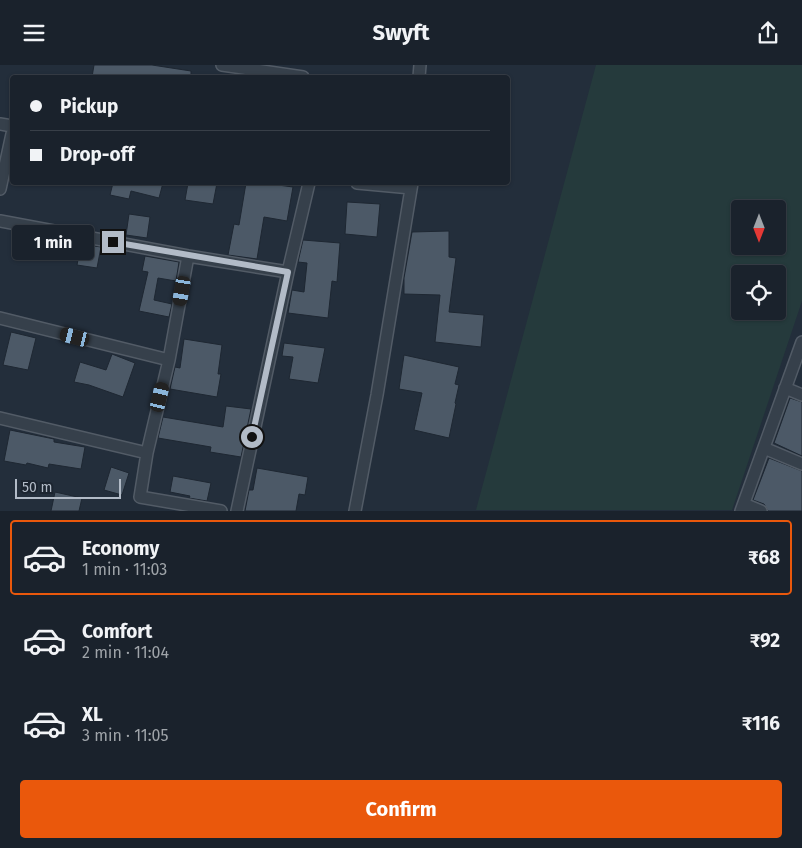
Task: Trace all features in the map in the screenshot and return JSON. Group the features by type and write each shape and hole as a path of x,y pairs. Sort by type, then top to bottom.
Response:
{"street":[{"path":"222,65 290,75"},
{"path":"0,189 10,142"},
{"path":"237,511 309,185"},
{"path":"355,511 412,185"},
{"path":"0,221 188,256 288,272"},
{"path":"188,256 169,360 147,453 140,497 222,511"},
{"path":"0,318 169,360"},
{"path":"761,511 742,507 802,342"},
{"path":"785,388 802,395"},
{"path":"0,418 147,453"},
{"path":"764,448 802,464"}],"green space":[{"path":"596,65 802,65 802,301 732,510 476,510"}],"building":[{"path":"94,65 152,65 191,71 191,75 92,75"},
{"path":"112,185 162,185 159,198 131,191 129,199 110,195"},
{"path":"188,185 217,185 213,204 185,200"},
{"path":"246,185 293,187 287,221 264,217 257,259 228,255 234,224 239,225"},
{"path":"347,202 380,204 377,237 345,234"},
{"path":"129,214 150,217 147,238 126,235"},
{"path":"449,231 449,257 456,258 449,312 484,315 481,347 435,342 440,295 404,294 404,278 412,232"},
{"path":"303,240 340,243 337,282 332,281 328,318 288,313 292,290 304,292 307,263 298,262"},
{"path":"81,244 101,247 97,268 77,265"},
{"path":"145,256 179,262 176,281 158,278 154,300 172,304 169,317 139,311 148,272 142,271"},
{"path":"11,332 36,338 28,370 3,365"},
{"path":"184,339 222,345 218,374 221,374 217,397 170,389 175,367 180,368"},
{"path":"284,343 325,348 318,383 289,379 293,357 282,356"},
{"path":"112,354 135,363 123,397 89,385 74,382 80,362 106,370"},
{"path":"404,355 459,367 455,384 459,385 449,438 414,430 422,393 399,389"},
{"path":"790,398 802,402 802,456 774,443"},
{"path":"226,406 251,409 241,457 210,452 211,447 158,438 163,417 223,427"},
{"path":"10,430 54,439 54,442 85,447 81,469 49,464 48,468 27,463 26,465 4,461"},
{"path":"769,458 802,471 802,511 768,511 764,504 753,500"},
{"path":"111,467 129,473 122,495 104,490"},
{"path":"257,468 308,477 305,495 299,494 296,511 245,511 249,490 253,490"},
{"path":"173,476 211,483 207,501 170,492"},
{"path":"55,492 82,498 79,511 51,511"}],"route":[{"path":"113,242 288,272 252,437"}]}
